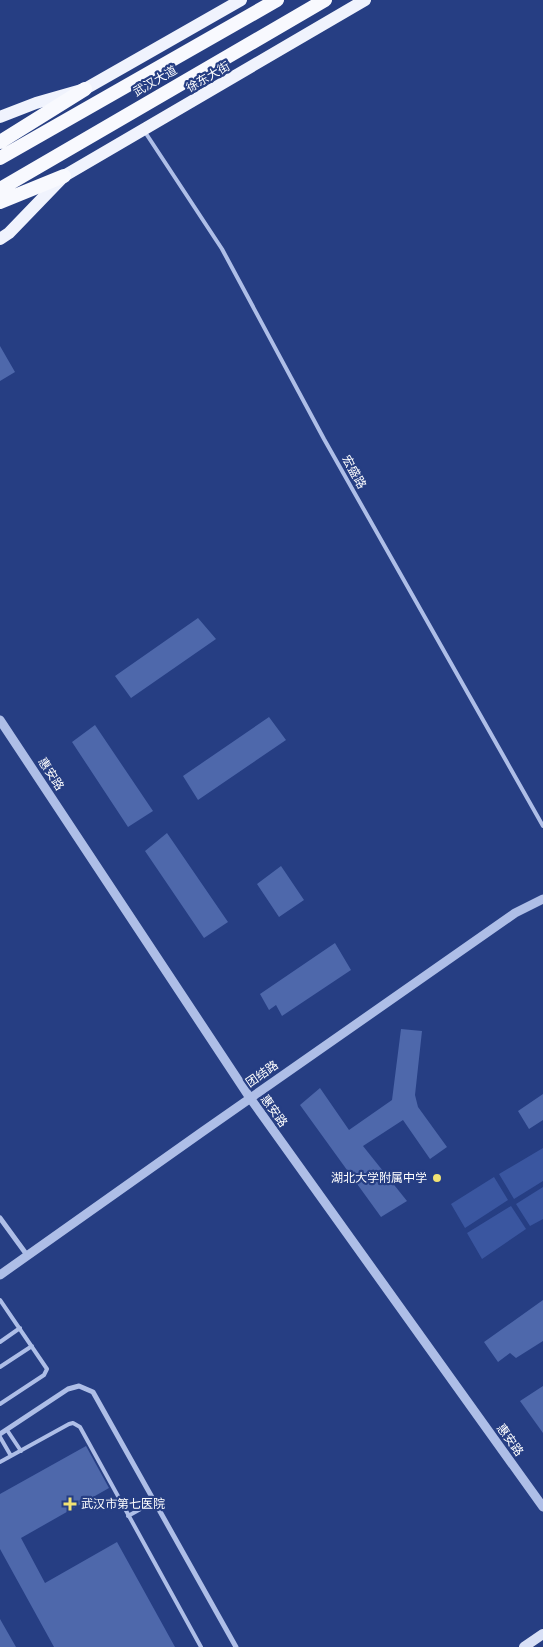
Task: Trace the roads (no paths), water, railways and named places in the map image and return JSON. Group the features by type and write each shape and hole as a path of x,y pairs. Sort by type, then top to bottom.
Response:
{"highway":[{"name":"武汉大道","path":"0,158 277,0"},
{"name":"武汉大道","path":"0,189 325,0"},
{"path":"0,142 84,89"},
{"path":"0,202 64,176"}],"main road":[{"path":"0,117 36,103 84,89 241,0"},
{"name":"徐东大街","path":"0,239 64,176 365,0"},
{"path":"524,1647 543,1634"}],"street":[{"name":"惠安路","path":"0,720 250,1098 543,1507"},
{"name":"团结路","path":"0,1275 515,913 543,899"},
{"path":"0,1218 27,1256"},
{"path":"0,1436 68,1389 79,1386 89,1389 97,1397 236,1647"}],"lane":[{"name":"宏盛路","path":"144,130 222,249 324,439 543,826"},
{"path":"0,1300 46,1366 46,1372 0,1404"},
{"path":"0,1342 20,1328"},
{"path":"0,1367 32,1346"},
{"path":"0,1462 69,1424 76,1424 80,1427 201,1647"},
{"path":"7,1430 20,1451"},
{"path":"0,1436 11,1456"},
{"path":"128,1516 155,1501"}],"place":[{"name":"湖北大学附属中学","path":"437,1178"},
{"name":"武汉市第七医院","path":"70,1504"}]}
